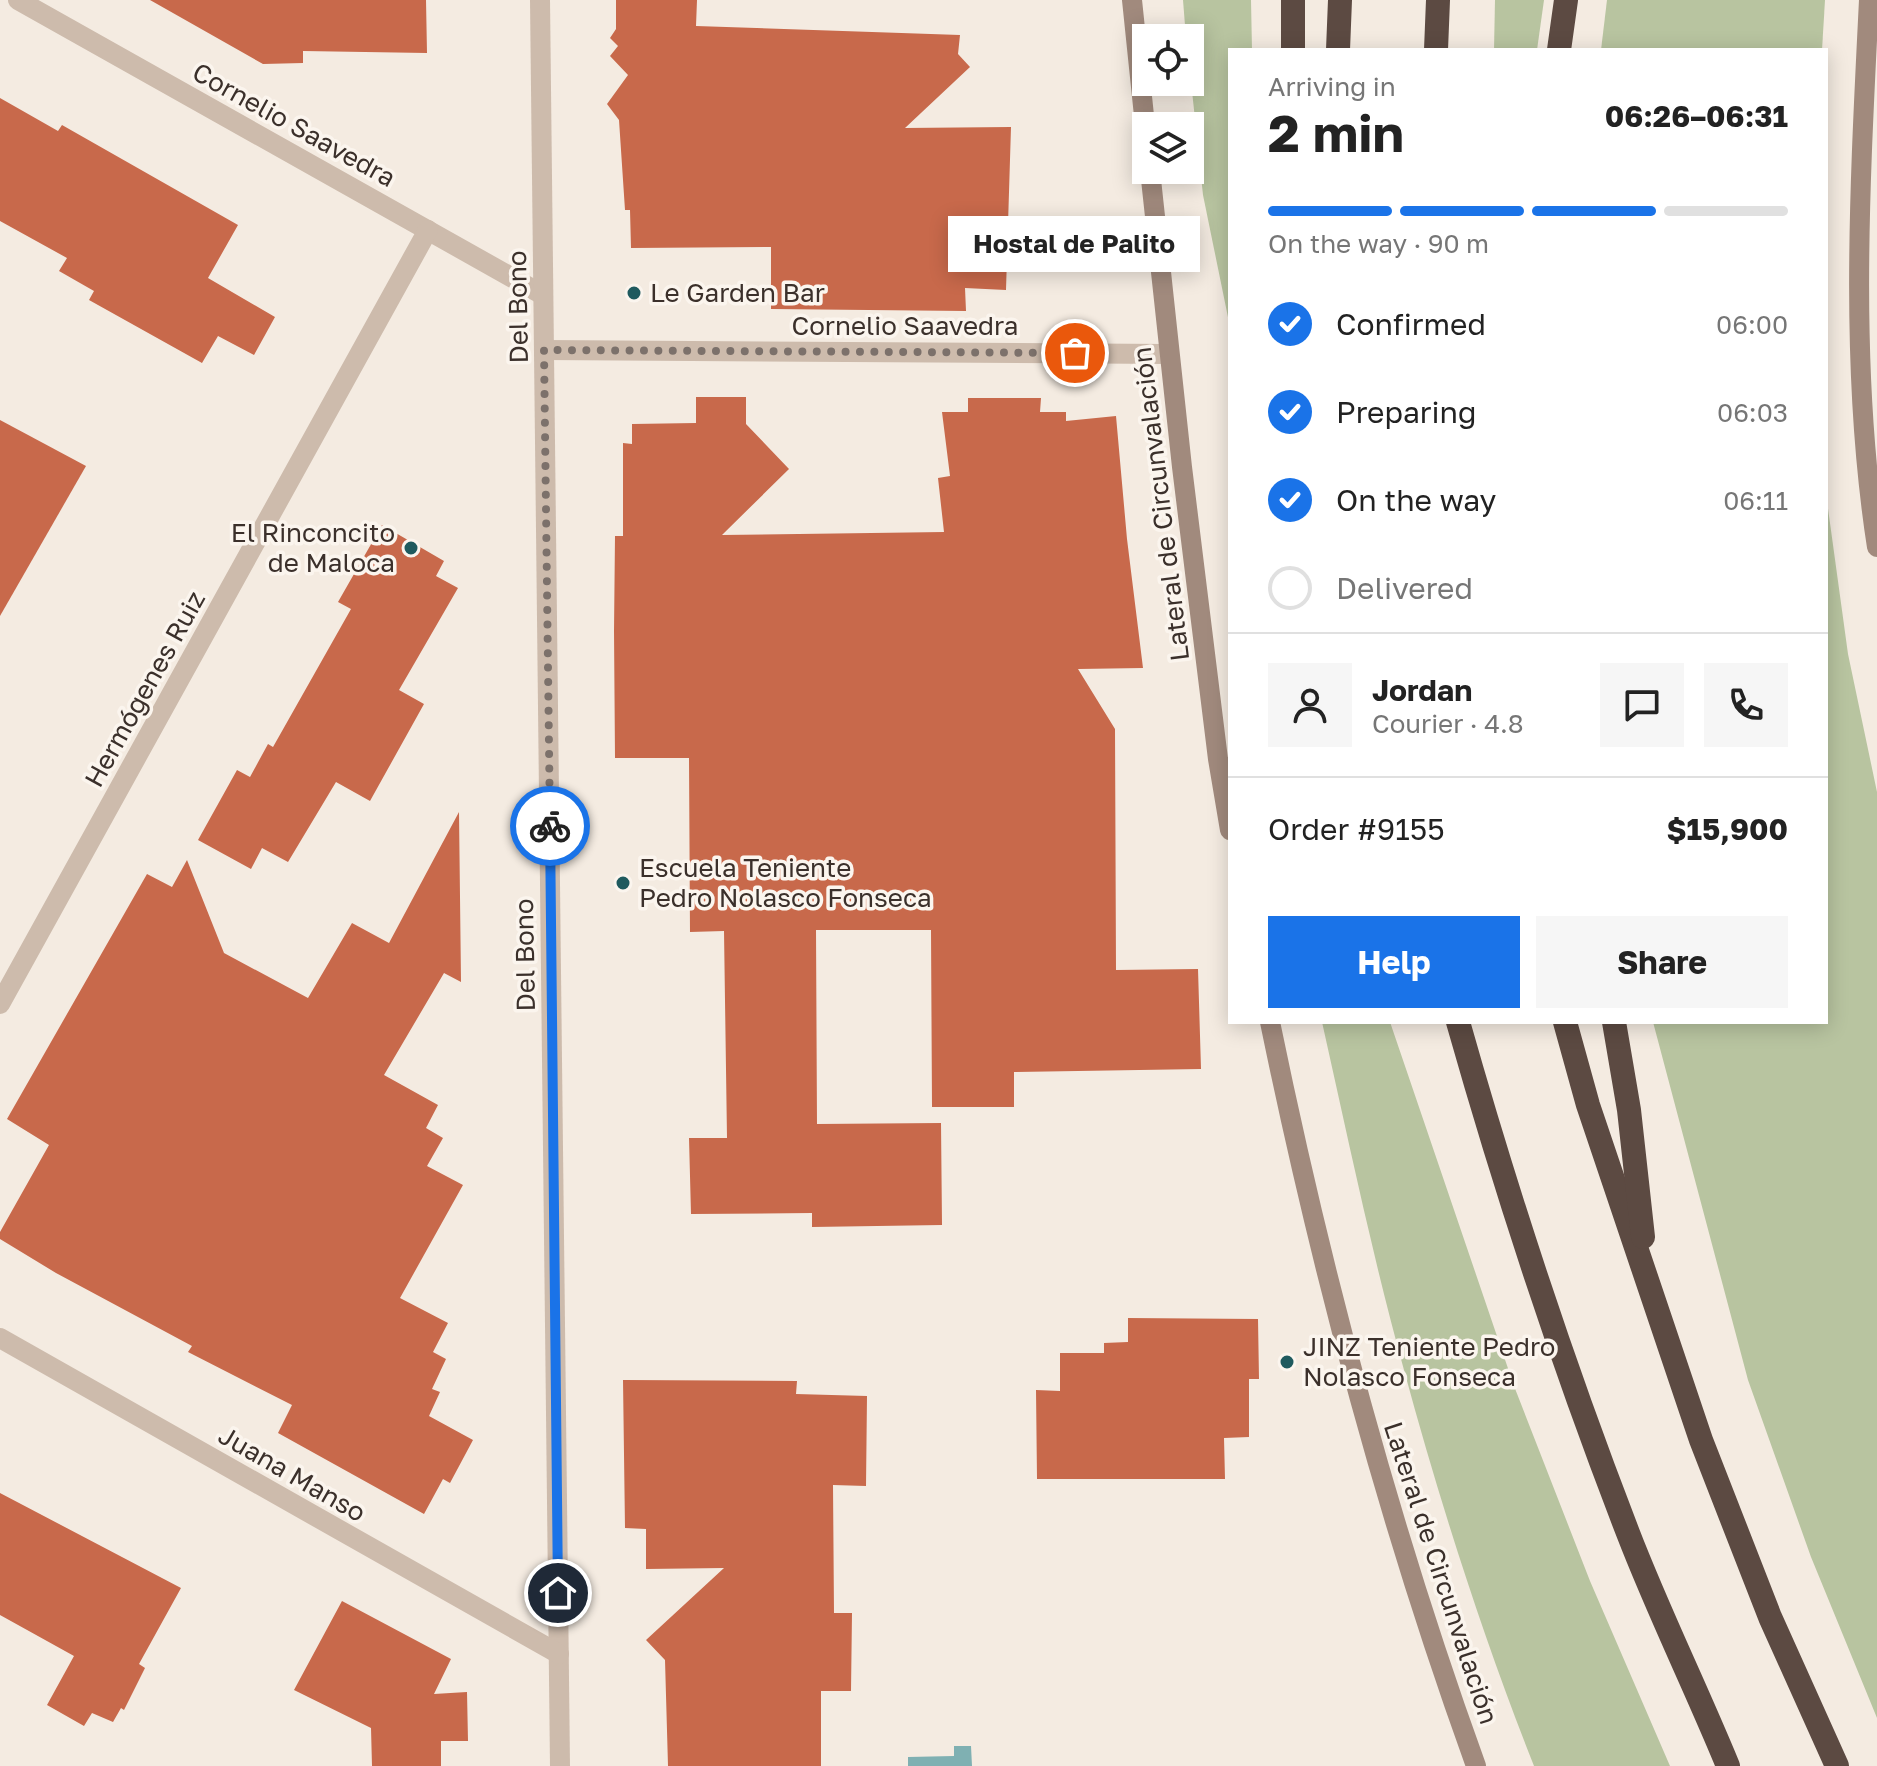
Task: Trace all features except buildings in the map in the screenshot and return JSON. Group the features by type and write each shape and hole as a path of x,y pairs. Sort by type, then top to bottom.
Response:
{"highway":[{"path":"1293,0 1293,48"},
{"path":"1338,48 1340,0"},
{"path":"1436,48 1438,0"},
{"path":"1559,48 1566,0"},
{"path":"1459,1024 1514,1216 1577,1396 1629,1534 1728,1766"},
{"path":"1566,1024 1588,1105 1730,1518 1770,1617 1837,1766"},
{"path":"1614,1024 1629,1110 1649,1283"}],"street":[{"name":"Cornelio Saavedra","path":"18,0 543,295"},
{"name":"Del Bono","path":"540,0 560,1766"},
{"path":"1132,0 1144,112"},
{"path":"1869,0 1861,153 1860,280 1862,387 1877,547"},
{"name":"Lateral de Circunvalación","path":"1151,184 1169,354 1218,759 1228,818"},
{"name":"Hermógenes Ruiz","path":"0,1004 428,230"},
{"name":"Cornelio Saavedra","path":"544,350 1169,354"},
{"name":"Lateral de Circunvalación","path":"1270,1024 1326,1275 1376,1461 1431,1637 1476,1766"},
{"name":"Juana Manso","path":"0,1338 559,1654"}],"green space":[{"path":"1183,0 1251,0 1252,48 1228,48 1228,317 1203,195 1204,112 1194,112 1193,96 1204,96 1204,24 1185,24"},
{"path":"1495,0 1544,0 1537,48 1494,48"},
{"path":"1607,0 1825,0 1822,48 1601,48"},
{"path":"1828,509 1848,654 1877,792 1877,1718 1811,1557 1748,1380 1654,1024 1828,1024"},
{"path":"1322,1024 1391,1024 1514,1386 1590,1581 1670,1766 1534,1766 1480,1619 1448,1520 1392,1327"}],"water":[{"path":"954,1746 971,1746 972,1766 908,1766 908,1757 954,1756"}],"way so far":[{"path":"550,826 544,350 1075,353"}],"place":[{"name":"Le Garden Bar","path":"634,293"},
{"name":"Hostal de Palito","path":"1075,353"},
{"name":"El Rinconcito de Maloca","path":"411,548"},
{"name":"Escuela Teniente Pedro Nolasco Fonseca","path":"623,883"},
{"name":"JINZ Teniente Pedro Nolasco Fonseca","path":"1287,1362"}],"route":[{"path":"550,826 558,1593"}]}
